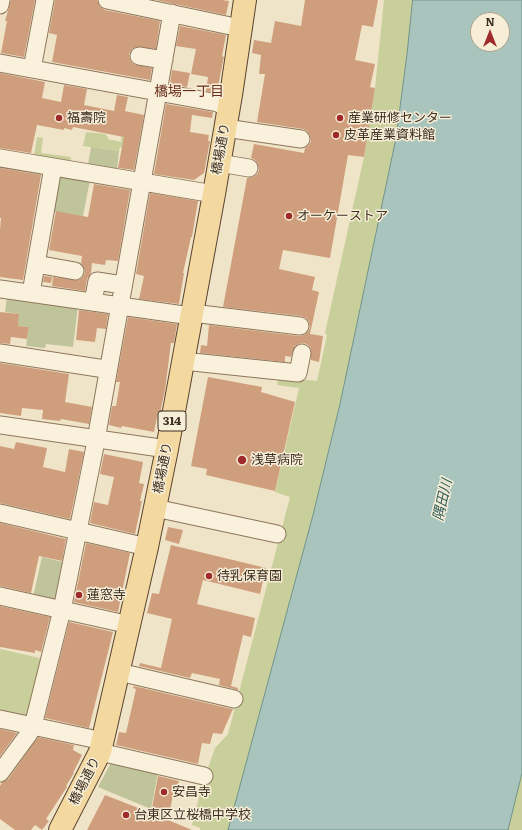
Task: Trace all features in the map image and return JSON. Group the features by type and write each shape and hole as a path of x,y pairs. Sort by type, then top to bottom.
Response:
{"main road":[{"name":"橋場通り","path":"60,830 101,746 130,624 167,449 192,314 214,194 245,0"}],"street":[{"path":"0,5 1,0"},
{"path":"32,69 45,0"},
{"path":"107,0 240,28"},
{"path":"0,773 33,726 62,610 110,367 119,305 164,60 171,13"},
{"path":"139,56 164,60"},
{"path":"0,63 218,103 225,107 226,122 301,139"},
{"path":"0,158 214,194"},
{"path":"219,163 249,168"},
{"path":"31,294 53,167"},
{"path":"36,264 75,271"},
{"path":"93,302 97,281 123,285"},
{"path":"0,289 93,302 300,326"},
{"path":"183,361 298,373 302,352"},
{"path":"0,354 104,369 110,367"},
{"path":"0,425 167,449"},
{"path":"155,508 277,534"},
{"path":"0,513 147,547"},
{"path":"0,596 130,624"},
{"path":"119,672 207,689 234,700"},
{"path":"0,719 33,726 204,776"}],"green space":[{"path":"384,0 413,0 396,138 340,404 313,515 228,830 200,830 200,828 192,825 203,781 215,748 228,734 290,497 275,492 299,388 277,385 279,377 317,381 327,335 325,333 364,157 375,88"},
{"path":"86,132 106,134 108,139 121,142 122,132 127,132 125,148 120,147 119,151 83,146"},
{"path":"37,137 43,138 41,153 71,157 70,163 34,157"},
{"path":"91,147 119,151 117,170 88,165"},
{"path":"55,175 90,180 83,216 48,211"},
{"path":"7,296 78,306 73,347 46,344 45,348 26,346 29,327 18,326 19,314 5,312"},
{"path":"42,557 66,563 57,602 33,597"},
{"path":"0,649 44,659 30,717 0,711"},
{"path":"112,761 158,772 151,809 98,787"},
{"path":"522,773 522,830 508,830"}],"water":[{"name":"隅田川","path":"413,0 522,0 522,773 508,830 228,830 313,515 340,404 396,138"}],"building":[{"path":"11,0 35,0 24,57 1,53 7,21 5,21"},
{"path":"55,0 97,0 100,7 105,10 160,21 156,49 136,47 132,49 129,54 130,60 133,64 152,68 150,80 52,62 57,35 49,33"},
{"path":"156,0 222,0 229,1 226,15"},
{"path":"305,0 378,0 373,27 362,25 355,60 375,64 370,87 375,88 364,157 348,155 330,258 283,250 279,269 315,277 312,290 319,292 310,334 323,336 319,362 311,360 311,349 304,343 295,346 291,357 285,356 285,362 200,353 201,345 207,346 209,325 299,336 304,335 310,328 309,322 306,318 301,316 223,307 247,178 253,177 259,170 258,164 251,158 254,144 304,153 305,148 311,141 310,135 303,129 257,122 265,74 259,74 261,55 252,53 254,40 271,43 275,21 301,26"},
{"path":"180,26 226,35 218,93 206,91 208,77 191,74 196,49 176,46"},
{"path":"172,70 190,73 187,87 170,84"},
{"path":"0,73 45,82 42,98 61,102 64,85 87,89 84,105 114,111 117,95 128,97 125,111 144,115 134,170 118,168 124,137 73,127 72,130 64,128 64,130 37,125 31,153 0,148"},
{"path":"166,104 213,112 212,118 192,115 190,132 209,135 208,141 210,141 204,173 194,180 154,174"},
{"path":"0,168 41,175 23,280 0,277"},
{"path":"94,184 130,190 118,261 106,260 105,265 92,263 91,273 87,279 85,291 52,286 53,277 78,280 82,278 85,273 81,263 82,256 49,250 56,211 88,217"},
{"path":"150,193 198,201 192,237 183,273 179,304 139,299 144,276 136,274"},
{"path":"44,276 52,277 51,283 43,282"},
{"path":"79,310 108,314 106,329 97,328 95,342 76,340"},
{"path":"0,312 19,314 18,326 29,327 27,339 11,337 10,344 0,343"},
{"path":"128,317 177,324 174,343 171,343 165,390 154,432 109,425 112,406 116,406 120,382 116,382"},
{"path":"0,363 69,374 65,402 92,407 89,424 61,419 60,421 42,419 43,410 22,408 21,416 0,413"},
{"path":"208,377 262,387 261,392 295,402 275,491 206,475 207,469 191,466"},
{"path":"16,442 47,448 43,467 65,472 69,449 84,452 70,519 0,503 0,446 14,449"},
{"path":"104,454 143,462 139,483 144,484 135,534 90,523 94,502 108,505 114,477 100,474"},
{"path":"0,523 66,539 62,561 39,556 31,593 0,586"},
{"path":"168,527 183,530 179,544 165,540"},
{"path":"86,543 130,553 118,612 74,602"},
{"path":"171,545 266,568 260,594 203,580 197,604 255,618 251,637 243,635 231,686 238,688 238,690 219,685 220,679 192,673 190,678 139,666 140,663 161,668 172,619 147,613 152,593 159,594"},
{"path":"0,606 50,617 41,652 35,650 35,653 0,647"},
{"path":"69,622 113,632 89,728 45,718"},
{"path":"134,686 233,709 222,734 213,733 210,744 202,743 198,764 116,745 119,732 126,733 136,689 133,688"},
{"path":"0,729 17,733 0,756"},
{"path":"38,737 74,745 73,750 82,755 66,786 67,787 46,819 49,821 42,830 35,825 31,830 15,830 0,819 0,786 2,782 8,779"},
{"name":"台東区立桜橋中学校","path":"158,776 179,781 177,790 174,790 168,820 192,830 87,830 105,795 151,813"}],"place":[{"name":"福壽院","path":"59,118"},
{"name":"産業研修センター","path":"340,118"},
{"name":"皮革産業資料館","path":"336,135"},
{"name":"オーケーストア","path":"289,216"},
{"name":"浅草病院","path":"242,460"},
{"name":"待乳保育園","path":"209,576"},
{"name":"蓮窓寺","path":"79,595"},
{"name":"安昌寺","path":"164,792"},
{"name":"台東区立桜橋中学校","path":"126,815"}],"district":[{"name":"橋場一丁目","path":"189,92"}]}
